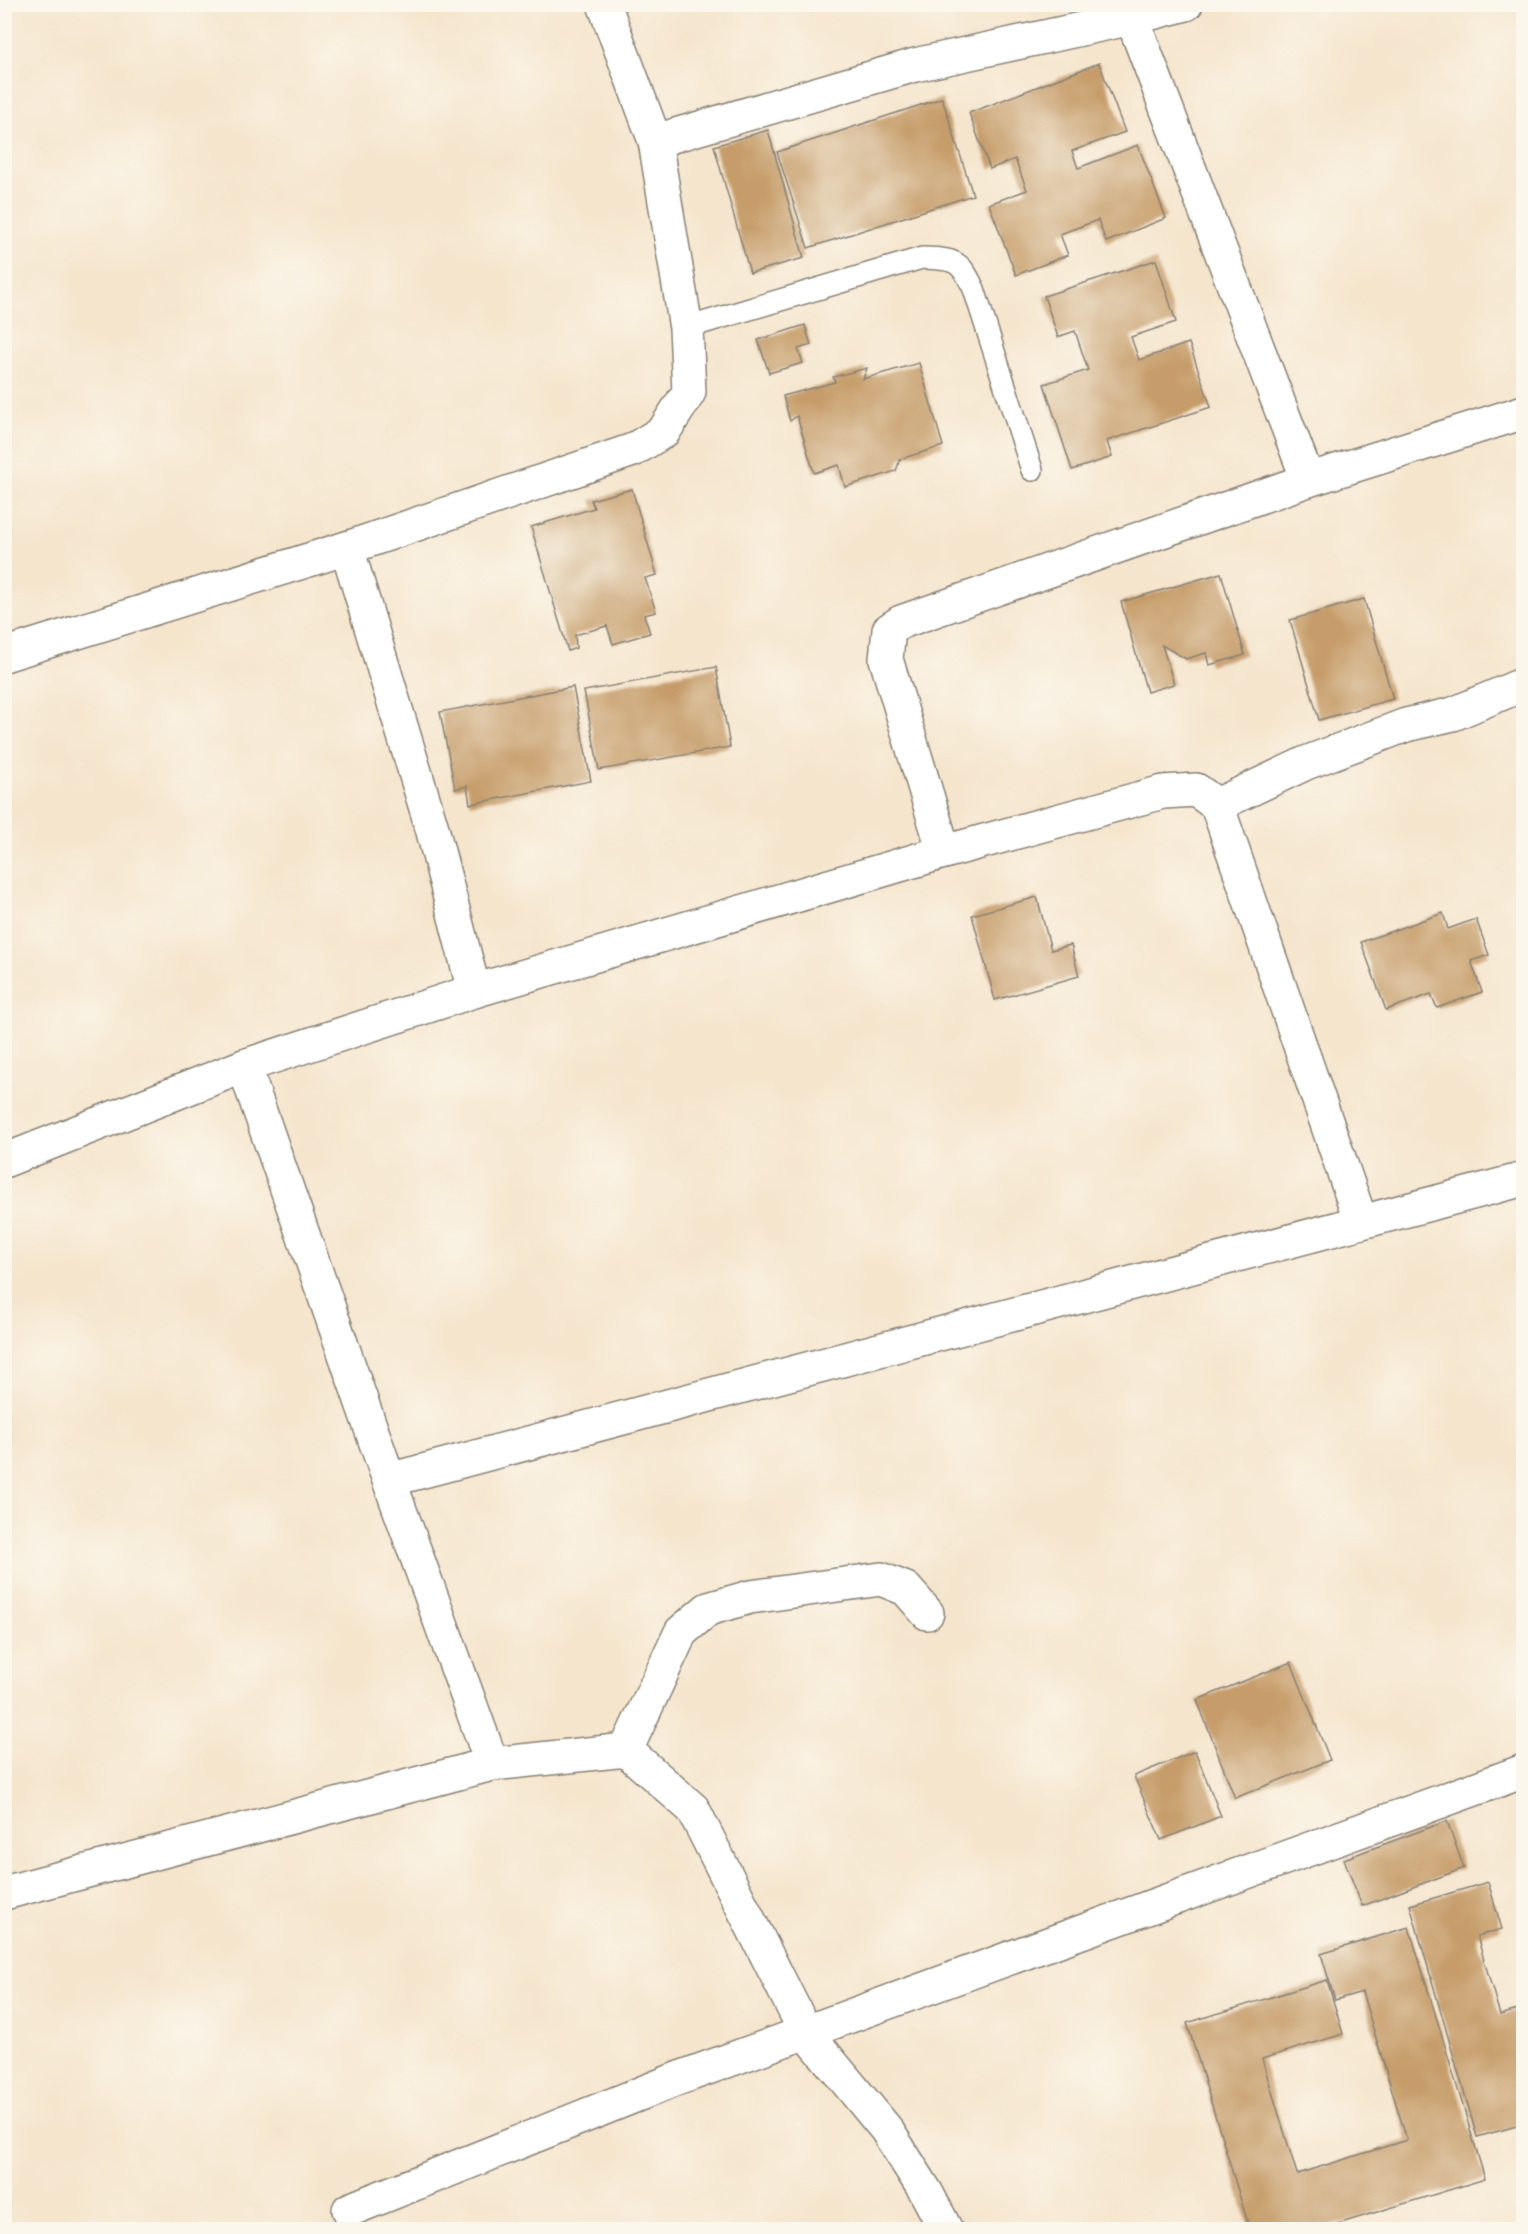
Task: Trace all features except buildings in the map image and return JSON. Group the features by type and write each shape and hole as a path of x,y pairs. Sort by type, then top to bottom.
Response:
{"street":[{"path":"4,655 347,548 633,450 664,431 688,392 687,328 655,141 604,4"},
{"path":"655,141 915,65 1132,18 1185,4"},
{"path":"1132,18 1308,480"},
{"path":"944,852 886,659 889,630 912,618 1308,480 1524,412"},
{"path":"347,548 432,828 474,991"},
{"path":"1217,805 1306,763 1406,724 1453,714 1524,684"},
{"path":"4,1161 244,1066 474,991 944,852 1163,792 1196,790 1217,805 1361,1222"},
{"path":"244,1066 389,1480 492,1764"},
{"path":"389,1480 1524,1179"},
{"path":"626,1750 681,1632 708,1609 750,1597 881,1579 906,1589 927,1613"},
{"path":"4,1893 492,1764 626,1750 693,1809 805,2031 886,2129 926,2192 946,2229"},
{"path":"349,2210 677,2079 805,2031 1524,1771"}],"lane":[{"path":"687,328 922,258 946,259 964,268 974,289 1032,470"}]}
